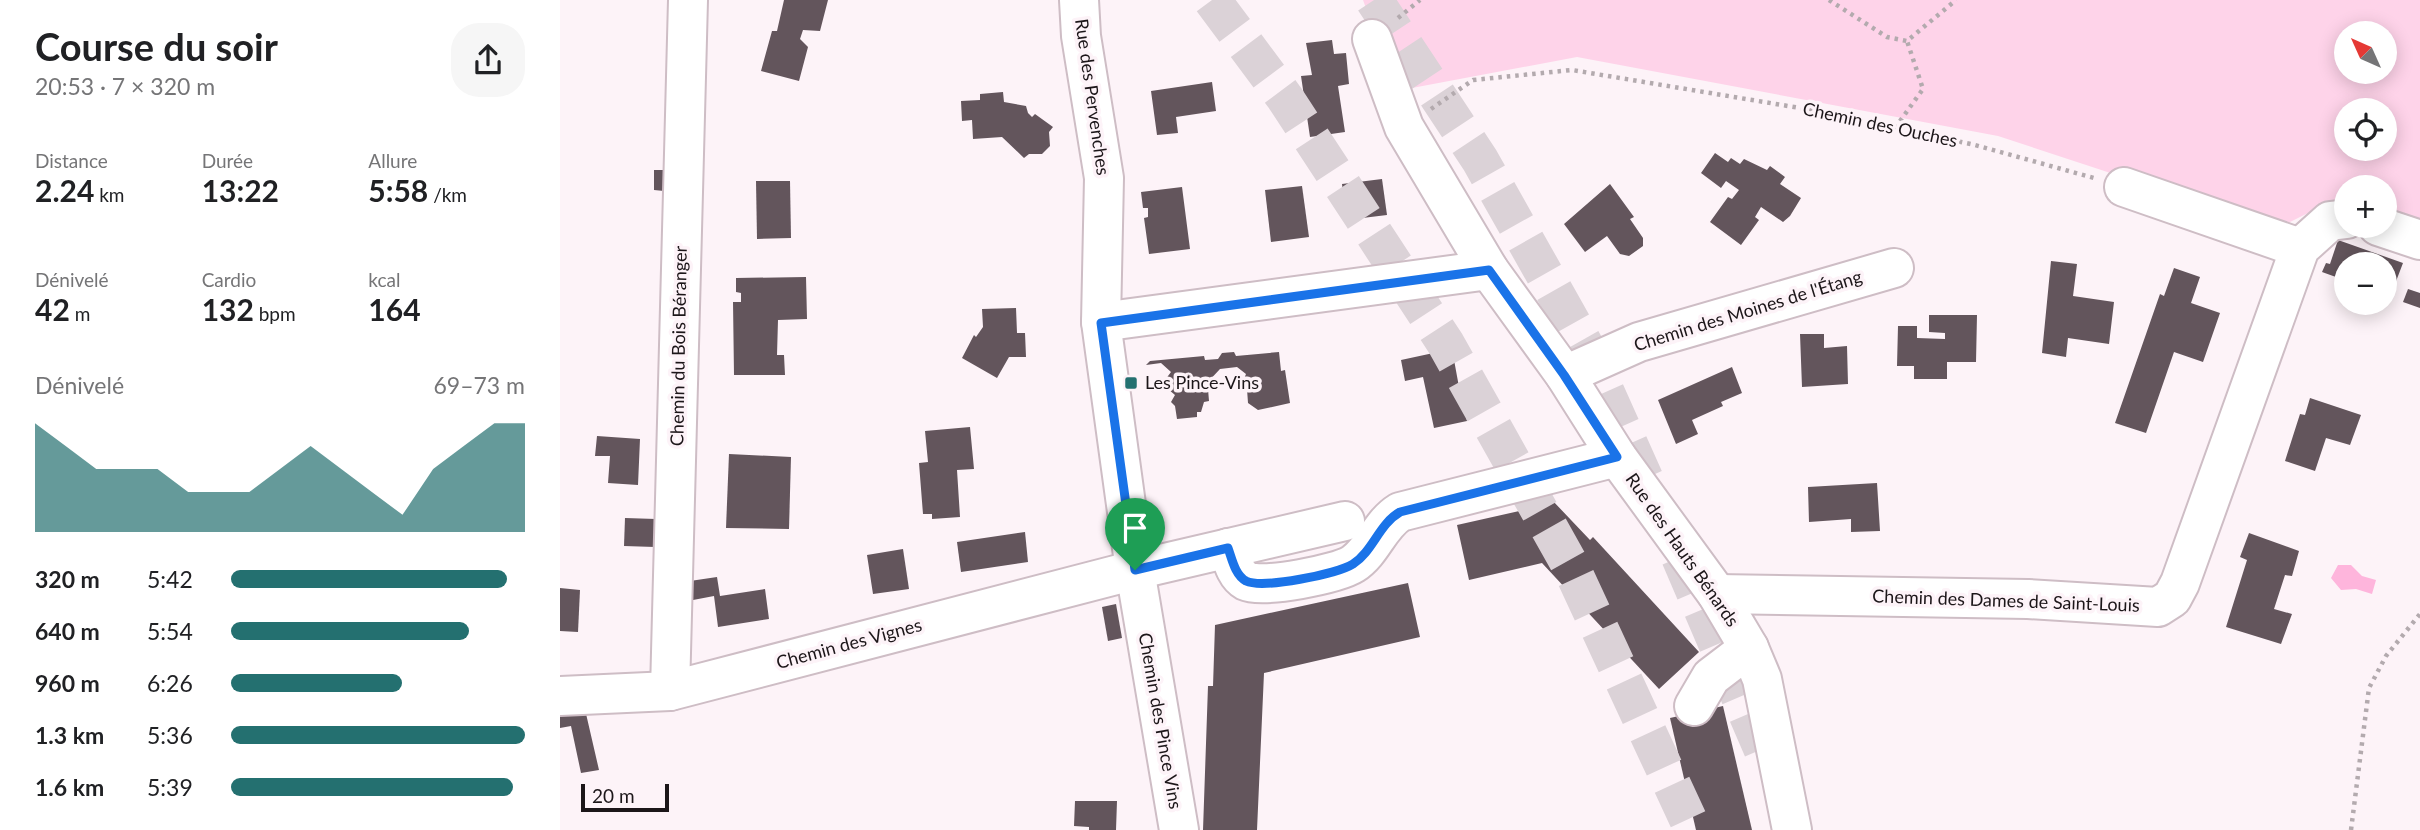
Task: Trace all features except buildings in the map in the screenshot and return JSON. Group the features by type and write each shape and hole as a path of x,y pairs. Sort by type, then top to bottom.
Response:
{"street":[{"name":"Chemin du Bois Béranger","path":"670,691 688,0"},
{"name":"Rue des Pervenches","path":"1079,0 1081,36 1104,178 1101,323 1135,570"},
{"name":"Rue des Hauts Bénards","path":"1372,40 1404,127 1489,270 1564,375 1617,457 1717,594 1749,648 1762,679 1793,830"},
{"path":"2124,187 2300,248 2329,221 2334,220"},
{"path":"2397,232 2420,240"},
{"name":"Chemin des Dames de Saint-Louis","path":"1717,594 2028,598 2158,607 2172,598 2180,583 2300,248"},
{"name":"Chemin des Moines de l'Étang","path":"1564,375 1639,342 1894,268"},
{"path":"1101,323 1489,270"},
{"path":"1228,548 1240,576 1248,582 1268,583 1335,571 1352,565 1365,554 1391,517 1400,512 1617,457"},
{"name":"Chemin des Vignes","path":"560,696 670,691 1135,570 1345,521"},
{"name":"Chemin des Pince Vins","path":"1135,570 1179,830"},
{"path":"1694,706 1710,677 1749,648"}],"path":[{"path":"1829,0 1887,37 1907,41"},
{"path":"1907,41 1956,0"},
{"path":"1895,128 1923,89 1907,41"},
{"name":"Chemin des Ouches","path":"1404,127 1473,80 1572,71 1818,111 1975,145 2124,187"},
{"path":"2351,830 2370,688 2386,656 2420,614"}],"shaded area":[{"path":"1363,0 2420,0 2420,230 2397,223 2397,175 2334,175 2334,202 2278,228 1998,136 1577,57 1396,91"},
{"path":"2338,565 2351,565 2362,576 2376,580 2372,594 2356,589 2341,590 2331,578"}],"tunnel":[{"path":"1212,0 1285,98 1446,344 1570,565 1693,830"},
{"path":"1374,0 1480,160 1585,346 1645,480"},
{"path":"1680,557 1768,762"}],"place":[{"name":"Les Pince-Vins","path":"1131,383"}],"route":[{"path":"1489,270 1564,375 1617,457 1400,512 1391,517 1365,554 1352,565 1335,571 1268,583 1248,582 1240,576 1228,548 1135,570 1101,323 1489,270"}]}
